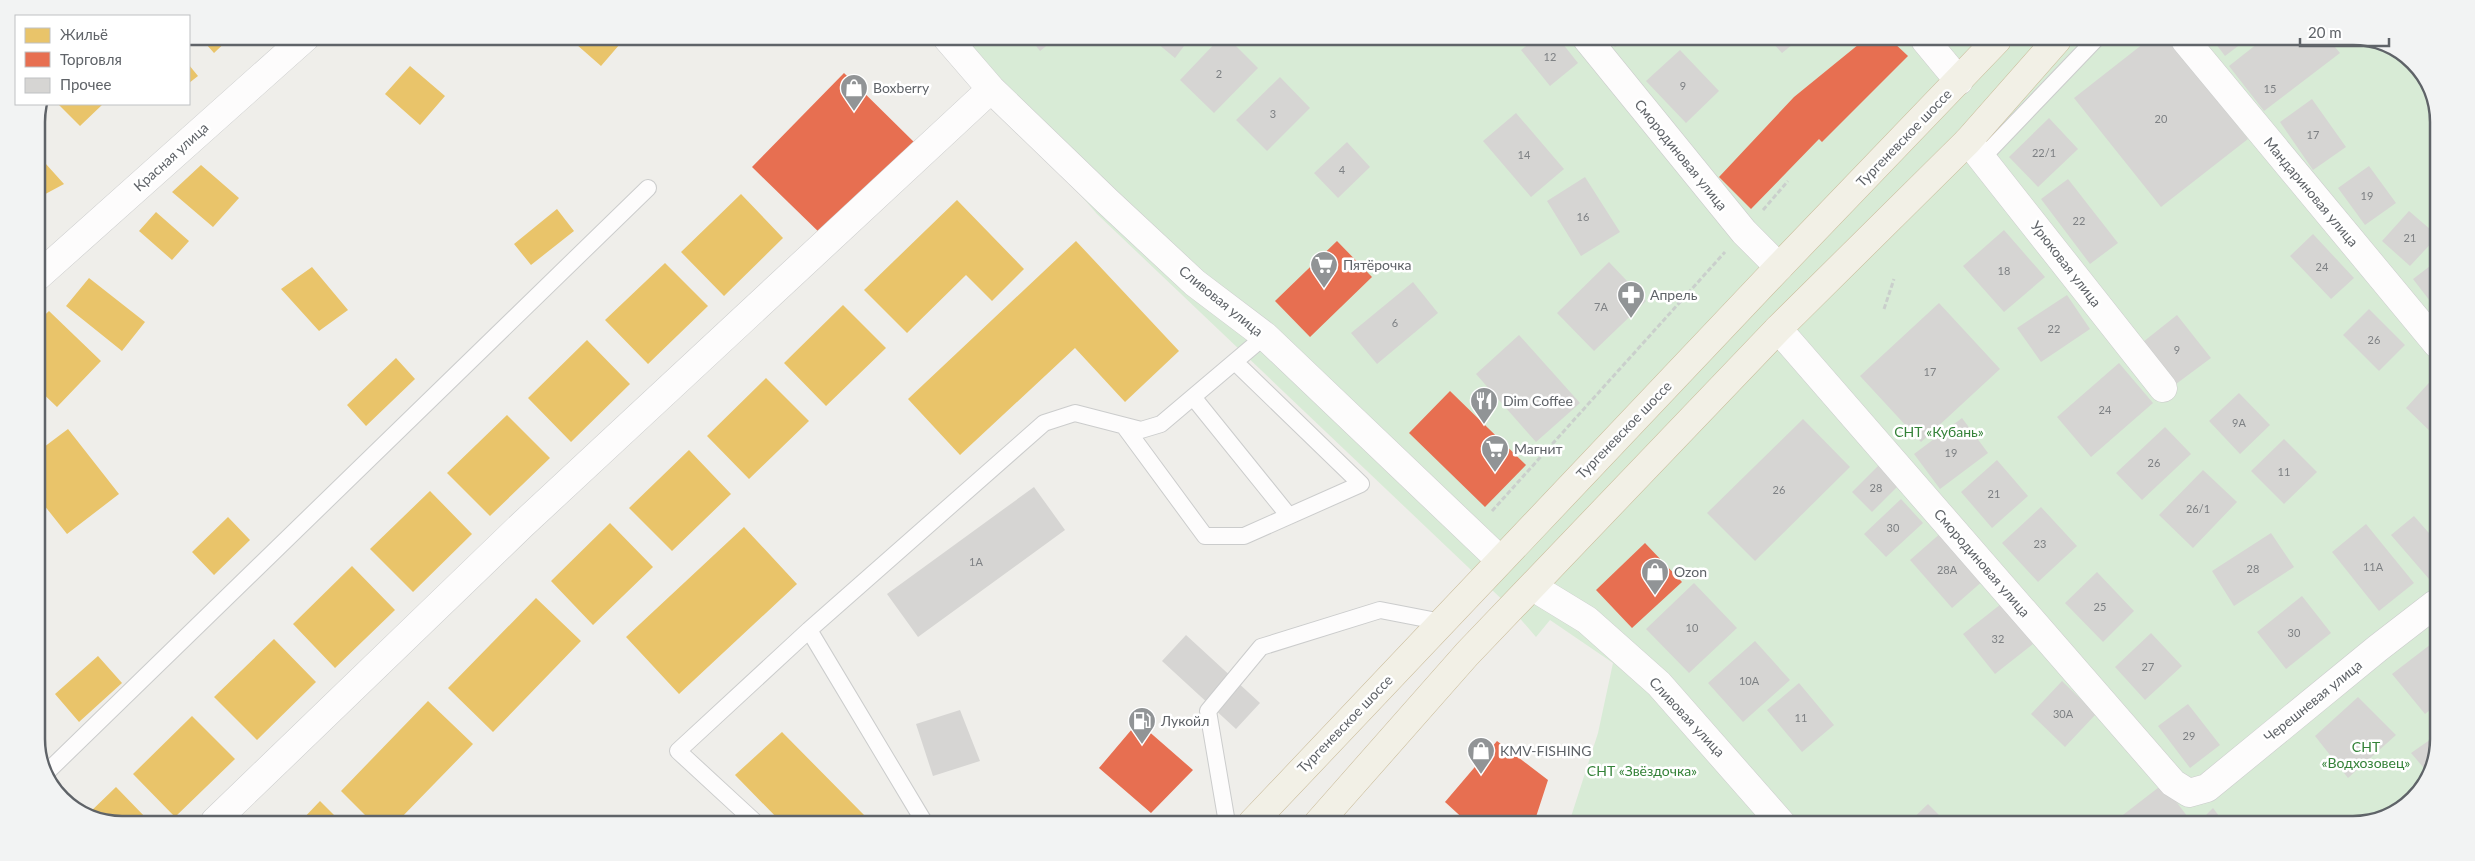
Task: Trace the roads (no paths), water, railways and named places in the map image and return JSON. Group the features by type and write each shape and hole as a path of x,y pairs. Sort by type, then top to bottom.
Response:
{"highway":[{"name":"Тургеневское шоссе","path":"1259,816 1778,267 1993,45"},
{"path":"1324,816 1369,768 1467,654 1778,329 1975,150 2054,45"}],"street":[{"name":"Красная улица","path":"45,270 297,45"},
{"name":"Сливовая улица","path":"953,45 991,89 1195,283 1265,336 1500,560"},
{"name":"Смородиновая улица","path":"1592,45 1744,232 1778,267"},
{"path":"1929,45 1959,81"},
{"name":"Мандариновая улица","path":"2190,45 2430,336"},
{"path":"220,816 529,519 991,89"},
{"name":"Урюковая улица","path":"1975,150 2163,388"},
{"name":"Смородиновая улица","path":"1778,329 2173,783 2189,793"},
{"name":"Сливовая улица","path":"1533,587 1588,620 1659,684 1775,816"},
{"name":"Черешневая улица","path":"2189,793 2207,788 2430,608"}],"lane":[{"path":"1975,150 2090,45"},
{"path":"51,768 648,188"},
{"path":"748,816 678,751 809,630 1044,424 1076,413 1141,430 1161,424 1265,336"},
{"path":"1124,426 1206,536 1244,536 1361,484 1235,362"},
{"path":"1193,397 1289,516"},
{"path":"1225,816 1208,711 1261,647 1380,610 1442,622"},
{"path":"809,630 921,816"}],"place":[{"name":"Boxberry","path":"854,112"},
{"name":"Пятёрочка","path":"1324,289"},
{"name":"Апрель","path":"1631,319"},
{"name":"Dim Coffee","path":"1484,425"},
{"name":"Магнит","path":"1495,473"},
{"name":"Ozon","path":"1655,596"},
{"name":"Лукойл","path":"1142,745"},
{"name":"KMV-FISHING","path":"1481,775"}],"park label":[{"name":"СНТ «Кубань»","path":"1939,432"},
{"name":"СНТ «Водхозовец»","path":"2366,756"},
{"name":"СНТ «Звёздочка»","path":"1642,771"}]}
